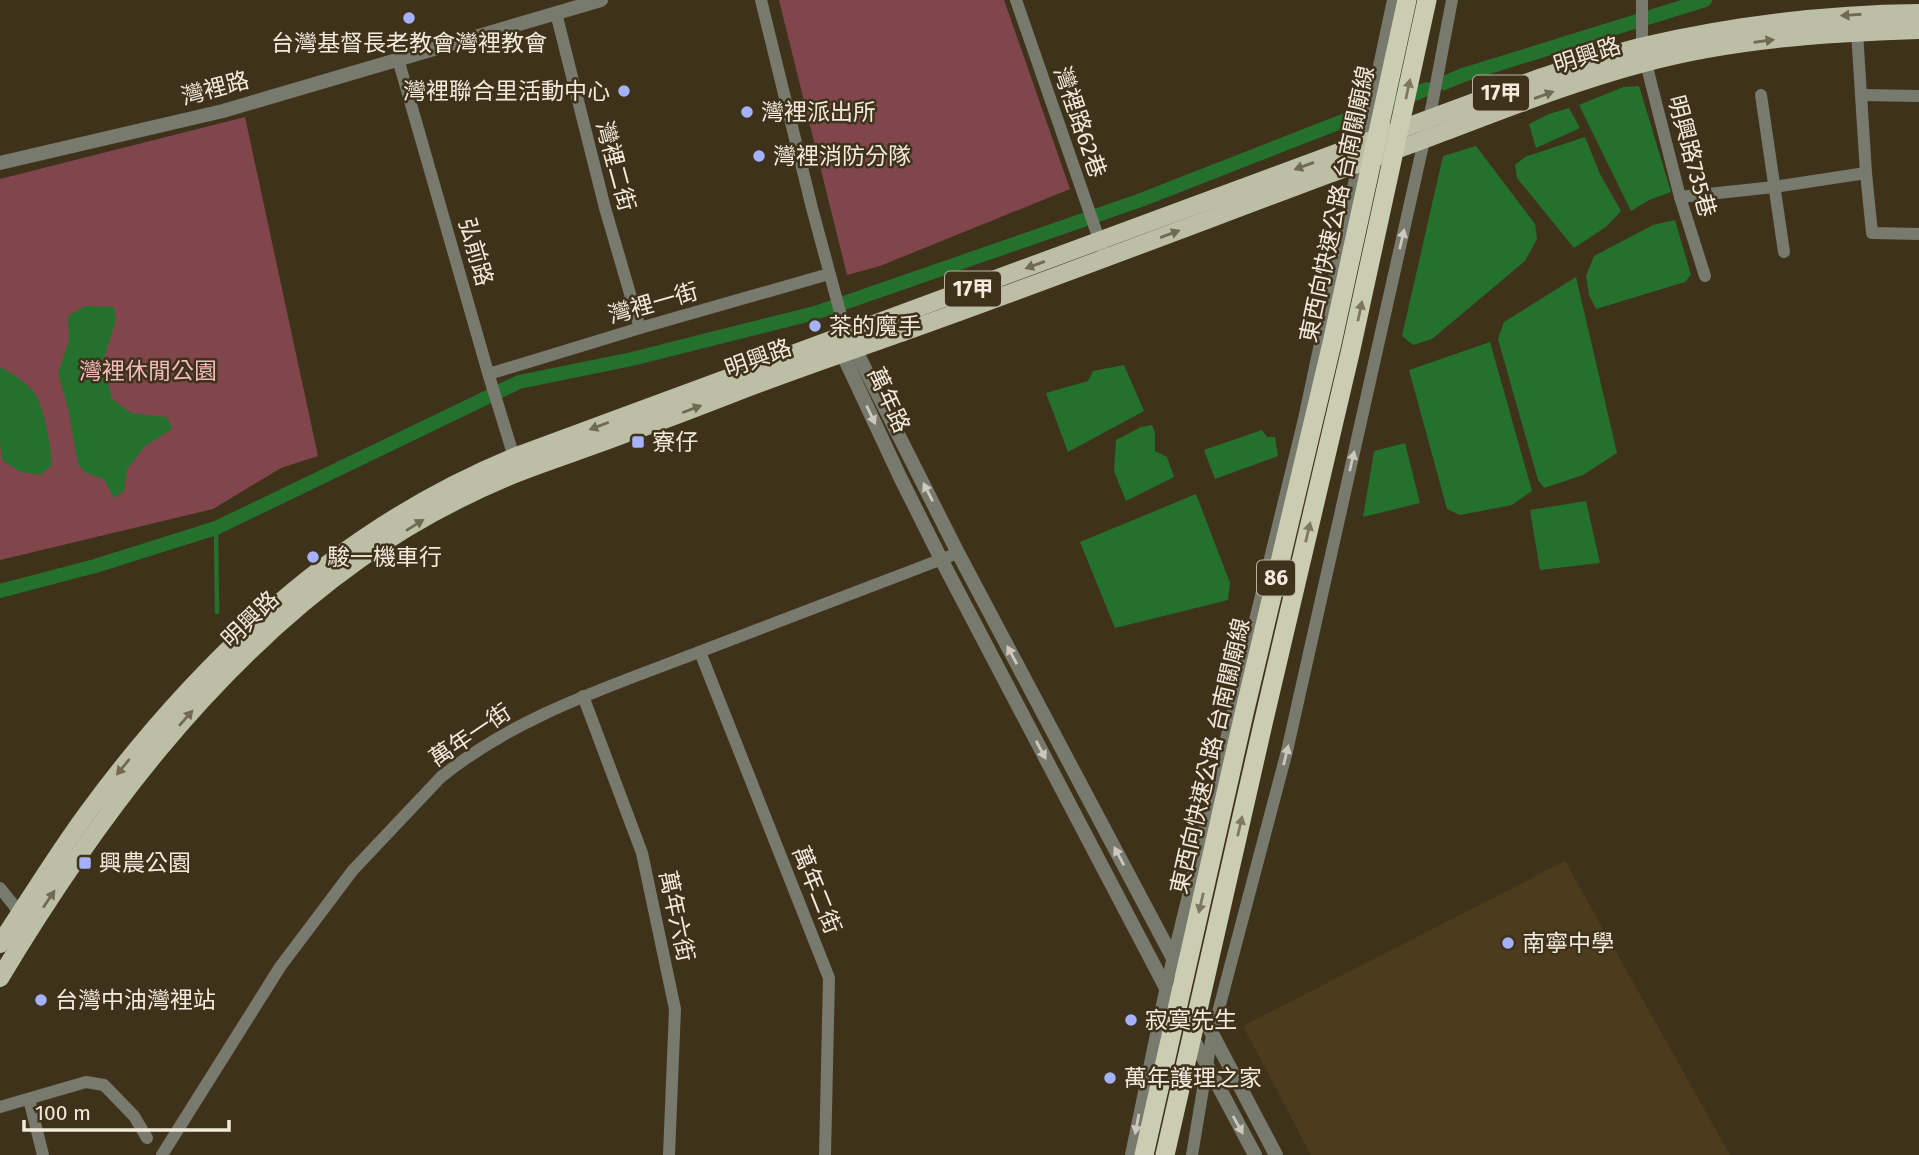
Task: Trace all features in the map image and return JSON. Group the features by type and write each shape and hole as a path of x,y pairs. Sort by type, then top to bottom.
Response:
{"highway":[{"name":"東西向快速公路 台南關廟線","path":"1144,1155 1255,666 1332,343 1407,0"},
{"name":"東西向快速公路 台南關廟線","path":"1165,1155 1351,349 1427,0"}],"main road":[{"name":"明興路","path":"0,944 26,920 136,777 190,713 276,625 365,556 428,516 509,477 848,345 1099,241 1542,78 1716,31 1787,20 1857,14 1919,13"},
{"name":"明興路","path":"1099,241 1359,163 1552,92 1644,51 1743,44 1791,37 1919,30"},
{"name":"明興路","path":"0,978 26,920 87,813 120,771 177,702 267,611 354,543 438,492 514,457 848,345"}],"street":[{"name":"灣裡路","path":"0,163 223,111 601,0"},
{"path":"761,0 848,345"},
{"name":"灣裡路62巷","path":"1016,0 1099,241"},
{"path":"1131,1155 1166,986 1304,419 1393,0"},
{"path":"1192,1155 1212,1035 1287,751 1424,140 1452,0"},
{"name":"明興路735巷","path":"1642,0 1644,51 1680,197 1706,276"},
{"name":"灣裡二街","path":"556,13 605,208 640,328"},
{"path":"1857,32 1872,233 1919,234"},
{"name":"弘前路","path":"398,59 514,457"},
{"path":"1761,95 1784,252"},
{"path":"1861,95 1919,96"},
{"path":"1680,197 1774,187 1866,173"},
{"name":"灣裡一街","path":"489,375 640,328 830,279"},
{"name":"萬年路","path":"848,345 1276,1155"},
{"name":"萬年路","path":"848,345 900,477 940,559 1255,1155"},
{"name":"萬年一街","path":"162,1155 280,967 353,870 456,765 509,730 583,696 958,553"},
{"name":"萬年二街","path":"700,652 829,978 825,1155"},
{"name":"萬年六街","path":"583,696 642,853 675,1009 669,1155"},
{"path":"0,888 26,920"},
{"path":"0,1107 86,1083 104,1085 134,1116 147,1138"},
{"path":"29,1099 43,1155"}],"shaded area":[{"path":"1639,86 1671,192 1649,200 1631,211 1579,105 1623,87"},
{"path":"1569,108 1580,128 1536,148 1529,124"},
{"path":"1585,137 1600,174 1621,211 1606,227 1574,248 1517,178 1515,165 1525,157"},
{"path":"1476,146 1535,224 1537,239 1525,261 1432,339 1413,345 1402,336 1443,156"},
{"path":"1675,220 1691,275 1685,282 1596,309 1589,295 1586,276 1594,256 1653,225"},
{"path":"1576,277 1617,453 1583,475 1544,488 1538,480 1498,339 1504,322"},
{"path":"85,306 114,307 116,320 103,361 112,399 131,413 167,417 172,429 145,446 127,469 124,491 114,498 104,479 86,473 78,464 68,408 58,373 69,341 68,316"},
{"path":"1490,342 1532,491 1512,505 1460,515 1447,509 1409,370"},
{"path":"1124,365 1144,411 1068,452 1046,393 1088,381 1093,371"},
{"path":"0,367 28,386 40,404 52,465 40,475 21,472 2,460"},
{"path":"1152,425 1155,451 1167,457 1174,477 1126,501 1114,471 1116,440 1141,427"},
{"path":"1262,430 1267,437 1275,437 1278,456 1215,479 1204,450"},
{"path":"1405,443 1420,503 1363,517 1374,451"},
{"path":"1196,494 1230,583 1228,600 1115,628 1080,542"},
{"path":"1586,501 1600,563 1540,570 1530,510"},
{"name":"南寧中學","path":"1565,861 1730,1155 1311,1155 1243,1026"}],"green space":[{"path":"779,0 1004,0 1070,189 880,266 847,275"},
{"name":"灣裡休閒公園","path":"245,117 318,456 281,468 213,509 0,560 0,179"}],"waterway":[{"path":"1444,83 1705,0"},
{"path":"1399,100 1427,89"},
{"path":"0,591 95,566 216,528 519,382 632,359 815,313 1141,200 1361,114"},
{"path":"216,528 217,612"}],"place":[{"name":"台灣基督長老教會灣裡教會","path":"409,18"},
{"name":"灣裡聯合里活動中心","path":"624,91"},
{"name":"灣裡派出所","path":"747,112"},
{"name":"灣裡消防分隊","path":"759,156"},
{"name":"茶的魔手","path":"815,326"},
{"name":"寮仔","path":"638,442"},
{"name":"駿一機車行","path":"313,557"},
{"name":"興農公園","path":"85,863"},
{"name":"南寧中學","path":"1508,943"},
{"name":"台灣中油灣裡站","path":"41,1000"},
{"name":"寂寞先生","path":"1131,1020"},
{"name":"萬年護理之家","path":"1110,1078"}]}
